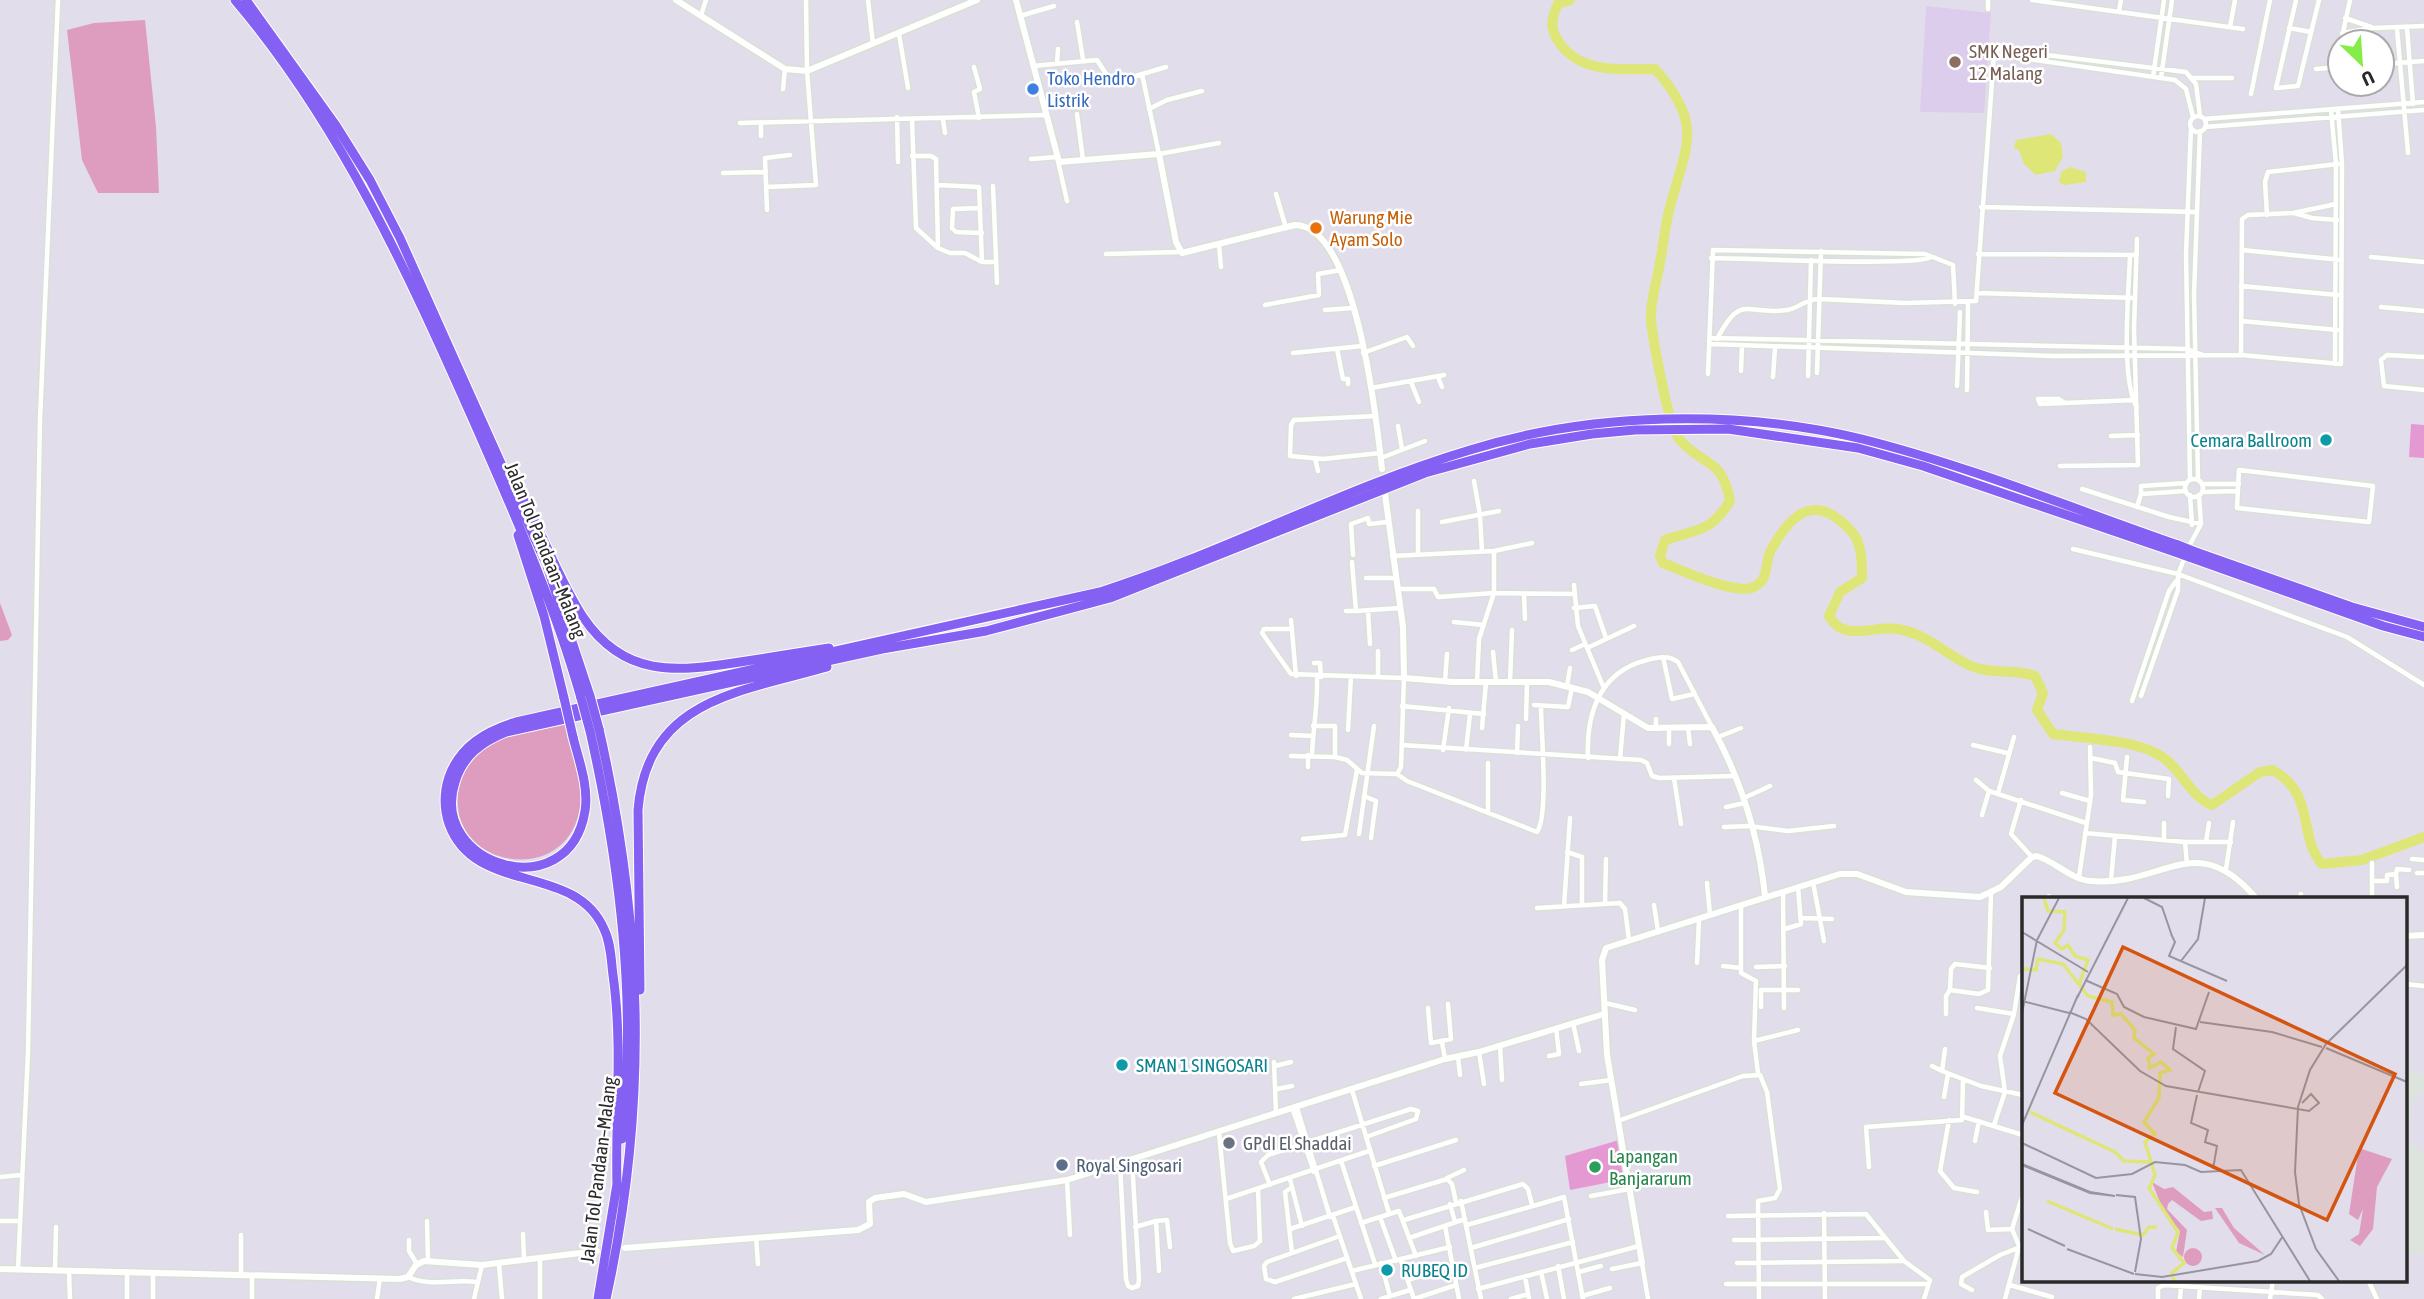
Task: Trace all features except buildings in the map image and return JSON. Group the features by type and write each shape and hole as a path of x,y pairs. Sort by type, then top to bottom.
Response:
{"highway":[{"name":"Jalan Tol Pandaan–Malang","path":"234,0 290,72 362,185 499,469"},
{"name":"Jalan Tol Pandaan–Malang","path":"246,0 296,67 370,180 400,238 499,469 586,697 624,851 637,1036 628,1170 606,1299"},
{"path":"499,469 544,616 564,698 573,737 583,779 585,810 576,839 549,863 529,868 497,864 474,849 458,827 452,796 465,761 477,747 492,738 518,728 883,645 1121,586 1387,478 1472,449 1523,436 1634,426 1715,425 1792,426 1862,439 1922,456 2191,554 2388,618 2424,625"},
{"path":"499,469 530,510 581,615 598,635 627,658 653,667 685,670 986,631 1111,598 1459,462 1540,443 1634,426"},
{"path":"2191,554 2372,622 2424,637"},
{"path":"637,1036 641,965 638,810 644,772 655,748 678,721 708,702 883,645"},
{"path":"617,1187 618,1035 608,939 598,917 580,899 557,887 496,871 465,849 452,832 445,807 447,783 454,766 469,745 505,725 883,645"},
{"name":"Jalan Tol Pandaan–Malang","path":"594,730 615,858 625,949 627,1060 617,1187 597,1299"}],"street":[{"path":"18,1269 28,1052 40,419 58,0"},
{"path":"676,0 785,69 805,73 977,0"},
{"path":"701,16 706,0"},
{"path":"766,187 816,185 813,121 805,73 806,0"},
{"path":"868,0 874,45"},
{"path":"1016,0 1067,201"},
{"path":"1988,0 1988,9"},
{"path":"2032,0 2081,3 2243,29"},
{"path":"2119,10 2121,0"},
{"path":"2153,77 2164,0"},
{"path":"2161,78 2172,0"},
{"path":"2230,27 2235,0"},
{"path":"2251,94 2270,0"},
{"path":"2296,0 2276,87 2278,89 2298,86 2319,0"},
{"path":"2343,28 2350,0"},
{"path":"1020,16 1054,6"},
{"path":"2345,18 2373,28"},
{"path":"1077,22 1083,59"},
{"path":"2408,153 2397,29 2424,26"},
{"path":"2289,28 2311,32"},
{"path":"2407,28 2413,111"},
{"path":"899,34 908,88"},
{"path":"2158,47 2165,47"},
{"path":"1057,63 1058,49"},
{"path":"1712,340 1735,311 1787,310 1810,299 1955,304 1976,301 1994,54 2000,49 2186,72 2194,78 2232,78"},
{"path":"1994,54 2181,83 2193,117 2189,164 2187,357 2188,493 2194,533"},
{"path":"1033,66 1083,59 1099,61 1110,83 1166,67"},
{"path":"2092,68 2094,61"},
{"path":"2396,63 2424,61"},
{"path":"974,67 980,89 974,92 979,118"},
{"path":"2316,69 2326,68"},
{"path":"783,89 785,69"},
{"path":"1143,74 1180,252"},
{"path":"2194,78 2202,118 2198,146 2194,350 2198,479 2203,484 2239,484"},
{"path":"1149,109 1167,100 1202,91"},
{"path":"2193,117 2424,102"},
{"path":"2335,364 2339,259 2338,109"},
{"path":"2331,110 2339,164"},
{"path":"2191,127 2202,129 2424,110"},
{"path":"1077,114 1083,161"},
{"path":"740,123 897,117 943,120 1046,115"},
{"path":"897,117 898,162"},
{"path":"912,119 915,226 938,248 952,254 967,254 982,262 995,262"},
{"path":"943,120 944,133"},
{"path":"761,122 761,135"},
{"path":"1031,159 1083,161 1159,154 1219,143"},
{"path":"2190,146 2198,146"},
{"path":"767,210 766,156 790,155"},
{"path":"912,156 931,156 936,159 938,248"},
{"path":"2189,164 2198,164"},
{"path":"2267,215 2265,182 2268,172 2339,164"},
{"path":"723,173 766,172"},
{"path":"938,186 978,186 982,262"},
{"path":"993,186 997,283"},
{"path":"1276,194 1286,228"},
{"path":"982,233 956,232 952,228 954,208 993,203"},
{"path":"2241,355 2242,219 2248,215 2294,213 2339,204"},
{"path":"1981,207 2197,212"},
{"path":"2294,213 2312,218 2339,220"},
{"path":"1106,254 1180,252 1300,225 1312,230 1331,253 1340,270 1353,308 1371,388 1382,469"},
{"path":"2132,298 2137,240"},
{"path":"1219,245 1221,267"},
{"path":"1708,374 1712,340 1713,250 1914,253 1953,265 1955,304"},
{"path":"2242,250 2339,259"},
{"path":"1816,373 1821,251"},
{"path":"1978,254 2137,255"},
{"path":"2130,255 2136,400"},
{"path":"1711,258 1919,261 1931,257"},
{"path":"2371,257 2424,262"},
{"path":"1712,340 1742,346 1808,350 2128,357 2241,355 2335,364 2343,361 2343,296 2339,259"},
{"path":"1808,376 1811,260"},
{"path":"1265,305 1319,295 1318,274 1340,270"},
{"path":"2241,286 2343,296"},
{"path":"1978,293 2132,298"},
{"path":"1967,390 1968,304"},
{"path":"2381,307 2424,311"},
{"path":"1325,310 1353,308"},
{"path":"1957,386 1960,312"},
{"path":"2241,321 2343,330"},
{"path":"1293,353 1363,349 1407,337 1413,346"},
{"path":"1712,340 2187,349 2203,355"},
{"path":"1741,371 1742,346"},
{"path":"1999,346 1999,354"},
{"path":"1773,377 1775,348"},
{"path":"2060,466 2138,465 2137,408 2128,357 2132,348"},
{"path":"1337,349 1343,379 1348,379 1349,384"},
{"path":"2424,357 2387,355 2381,359 2384,386 2424,390"},
{"path":"1371,388 1441,376 1442,387"},
{"path":"1411,382 1419,402"},
{"path":"2065,403 2059,399 2038,398 2040,404 2065,403 2136,400"},
{"path":"1376,416 1293,421 1290,456 1315,458 1380,455 1425,441"},
{"path":"1398,426 1402,449"},
{"path":"2110,436 2138,435"},
{"path":"1315,458 1318,471"},
{"path":"2239,470 2373,486 2369,522 2237,508 2239,484 2239,470"},
{"path":"2137,507 2141,486 2198,479"},
{"path":"1474,481 1480,515 1482,552"},
{"path":"2132,701 2169,591 2176,581 2194,533 2201,524 2200,494 2203,484"},
{"path":"2082,489 2201,524"},
{"path":"2141,494 2238,491"},
{"path":"1385,494 1400,608 1404,678 1401,766 1397,774"},
{"path":"1418,511 1418,554"},
{"path":"1442,522 1499,511"},
{"path":"1353,555 1351,524 1368,518 1369,524 1388,522"},
{"path":"1392,556 1494,551 1532,543"},
{"path":"2073,549 2178,574 2347,638 2424,685"},
{"path":"1477,682 1478,644 1494,593 1494,551"},
{"path":"1352,562 1356,611"},
{"path":"1366,578 1395,578"},
{"path":"2141,696 2178,590 2176,581"},
{"path":"1574,585 1574,608 1603,686"},
{"path":"1396,589 1431,588 1438,597 1494,593 1573,594"},
{"path":"1524,595 1525,619"},
{"path":"1574,608 1595,606 1606,639"},
{"path":"1346,611 1400,608"},
{"path":"1368,611 1370,644"},
{"path":"1291,620 1296,676"},
{"path":"1454,622 1484,625"},
{"path":"1572,650 1634,626"},
{"path":"1291,629 1264,629 1262,633 1288,672 1296,676 1378,676 1570,686 1597,697 1645,727 1712,727"},
{"path":"1510,682 1512,630"},
{"path":"2151,640 2159,643"},
{"path":"1378,651 1378,676"},
{"path":"1493,652 1496,682"},
{"path":"1445,681 1447,654"},
{"path":"1663,657 1672,699 1694,694"},
{"path":"1588,758 1587,731 1603,686 1631,666 1663,657 1678,662 1718,737 1754,827 1761,857 1765,896"},
{"path":"1308,766 1318,709 1320,663 1314,663"},
{"path":"1534,705 1568,707 1570,668"},
{"path":"1348,730 1352,676"},
{"path":"1482,728 1486,682"},
{"path":"1526,719 1527,682"},
{"path":"1402,706 1450,708 1458,714 1484,714"},
{"path":"1291,756 1335,757 1347,760 1357,770 1367,774 1397,774 1407,781 1537,832 1542,812 1541,706"},
{"path":"1443,750 1450,708"},
{"path":"1620,759 1624,713"},
{"path":"1466,750 1470,714"},
{"path":"1656,719 1656,729"},
{"path":"1313,726 1335,726 1335,757"},
{"path":"1359,834 1374,726"},
{"path":"1517,753 1518,726"},
{"path":"1688,728 1690,744"},
{"path":"1718,737 1741,728"},
{"path":"1669,729 1669,744"},
{"path":"1291,735 1312,736"},
{"path":"1998,793 2007,753 2014,737"},
{"path":"1402,745 1443,750 1644,761 1653,777 1735,776"},
{"path":"1973,745 2007,753"},
{"path":"2079,877 2090,801 2090,747"},
{"path":"2127,757 2123,800 2144,802"},
{"path":"2091,758 2115,763 2118,772 2169,779 2168,796"},
{"path":"1488,762 1488,813"},
{"path":"1303,839 1345,835 1351,789 1357,770"},
{"path":"1674,778 1681,824"},
{"path":"1976,780 1989,791 2086,823"},
{"path":"1726,807 1744,801 1770,786"},
{"path":"1982,815 1989,791"},
{"path":"2062,793 2090,801"},
{"path":"1364,796 1376,802 1371,838"},
{"path":"2021,800 2011,834 2029,860"},
{"path":"1564,906 1570,818"},
{"path":"2226,869 2233,822"},
{"path":"2164,823 2164,839"},
{"path":"2206,842 2209,824"},
{"path":"1724,827 1788,831 1834,826"},
{"path":"2085,833 2185,842 2231,842"},
{"path":"2111,881 2115,836"},
{"path":"2185,842 2187,864"},
{"path":"1567,852 1583,857 1582,905"},
{"path":"1605,903 1606,859"},
{"path":"1648,1299 1611,1080 1604,1014 1602,954 1606,948 1813,881 1852,874 1906,892 1980,897 1991,894 2029,860 2046,859 2092,881 2111,881 2187,864 2211,863 2226,869 2255,897"},
{"path":"2412,859 2424,860"},
{"path":"2372,863 2372,897"},
{"path":"2397,887 2397,869 2409,870"},
{"path":"2417,873 2424,873"},
{"path":"2373,881 2386,881 2388,874 2396,874"},
{"path":"1813,881 1824,941"},
{"path":"1706,883 1710,914"},
{"path":"1785,929 1798,926 1801,918 1797,886"},
{"path":"1783,891 1786,989 1784,1008"},
{"path":"1950,990 1985,993 1989,989 1991,894"},
{"path":"1537,908 1620,903 1625,907 1629,941"},
{"path":"1741,904 1741,968 1742,975 1755,977 1756,981 1754,1041 1758,1073 1767,1092 1780,1189 1775,1198 1758,1200 1759,1299"},
{"path":"1654,905 1658,932"},
{"path":"1697,963 1699,918"},
{"path":"1801,918 1832,919"},
{"path":"2406,936 2424,935"},
{"path":"1946,1014 1946,996 1950,990 1951,969 1955,964 1991,963"},
{"path":"1723,966 1741,968"},
{"path":"1756,967 1785,966"},
{"path":"1994,1125 2005,1092 2000,1056 2014,1014 2022,975"},
{"path":"2406,984 2424,986"},
{"path":"1761,1007 1761,990 1798,990"},
{"path":"1604,1002 1634,1010"},
{"path":"1428,1008 1431,1043 1442,1042 1451,1039 1448,1004"},
{"path":"1977,1008 2014,1014"},
{"path":"625,1248 862,1229 870,1223 869,1204 875,1198 909,1194 926,1202 1067,1180 1445,1059 1479,1052 1604,1014"},
{"path":"1573,1023 1579,1051"},
{"path":"1549,1056 1559,1054 1556,1028"},
{"path":"1754,1041 1798,1030"},
{"path":"1442,1042 1445,1059"},
{"path":"1500,1045 1502,1080"},
{"path":"1944,1097 1945,1049"},
{"path":"1479,1052 1485,1084"},
{"path":"1458,1057 1460,1075"},
{"path":"1276,1115 1274,1064 1291,1062"},
{"path":"1932,1066 1964,1081 2022,1095"},
{"path":"1617,1121 1758,1073"},
{"path":"1581,1084 1611,1080"},
{"path":"1964,1081 1964,1117"},
{"path":"1277,1089 1292,1086"},
{"path":"1352,1090 1389,1213"},
{"path":"1295,1109 1361,1299"},
{"path":"1270,1185 1262,1159 1412,1109 1419,1114 1412,1121 1366,1137"},
{"path":"1869,1167 1866,1127 1962,1120 1964,1117 2022,1135"},
{"path":"1949,1120 1940,1171 1954,1188 1978,1192"},
{"path":"1975,1141 1979,1121"},
{"path":"1219,1133 1232,1250 1250,1248 1261,1240 1258,1189"},
{"path":"1374,1166 1456,1140"},
{"path":"1226,1199 1369,1151"},
{"path":"1120,1164 1126,1279 1128,1286 1132,1288 1138,1286 1139,1280 1132,1160"},
{"path":"1341,1161 1361,1223 1390,1296"},
{"path":"1384,1198 1447,1179 1451,1174 1464,1170"},
{"path":"0,1177 22,1175"},
{"path":"1290,1179 1302,1226"},
{"path":"1447,1179 1452,1184 1466,1222 1481,1299"},
{"path":"1067,1180 1070,1235"},
{"path":"1404,1220 1458,1201 1524,1184 1532,1206"},
{"path":"1291,1188 1285,1192 1292,1252"},
{"path":"1591,1196 1630,1189"},
{"path":"1409,1238 1455,1222 1466,1222 1564,1197 1583,1297 1610,1288"},
{"path":"2006,1299 2021,1246 2012,1228 2022,1197"},
{"path":"1450,1204 1455,1222"},
{"path":"1290,1229 1356,1207"},
{"path":"1361,1223 1399,1211 1416,1256"},
{"path":"1986,1212 1988,1230 2012,1228"},
{"path":"1824,1213 1825,1299"},
{"path":"1728,1216 1865,1213 1904,1261 1930,1280 1924,1299"},
{"path":"1380,1217 1414,1299 1456,1285"},
{"path":"1471,1248 1569,1219"},
{"path":"1135,1227 1167,1220 1170,1247"},
{"path":"0,1221 20,1221"},
{"path":"426,1221 428,1261"},
{"path":"1156,1221 1159,1271"},
{"path":"1445,1226 1459,1299"},
{"path":"55,1270 57,1227"},
{"path":"523,1234 524,1261"},
{"path":"241,1235 241,1276"},
{"path":"756,1236 758,1265"},
{"path":"1340,1236 1265,1264 1267,1281 1275,1282 1347,1258"},
{"path":"1734,1240 1885,1238"},
{"path":"410,1241 409,1251 417,1264"},
{"path":"1475,1268 1573,1242"},
{"path":"1972,1290 1961,1284 1962,1277 2021,1246"},
{"path":"1352,1271 1450,1247"},
{"path":"1478,1289 1577,1261 1639,1247"},
{"path":"408,1277 417,1264 428,1261 499,1264 597,1251"},
{"path":"540,1260 540,1299"},
{"path":"1737,1262 1904,1261"},
{"path":"1612,1269 1642,1263"},
{"path":"499,1264 502,1299"},
{"path":"474,1299 482,1265"},
{"path":"1408,1280 1452,1265"},
{"path":"1558,1266 1564,1299"},
{"path":"1579,1272 1601,1266"},
{"path":"0,1269 153,1275 408,1277 436,1283 452,1280 476,1282"},
{"path":"69,1271 70,1299"},
{"path":"1541,1272 1547,1299"},
{"path":"127,1273 127,1299"},
{"path":"153,1275 153,1299"},
{"path":"251,1299 252,1276"},
{"path":"1511,1299 1529,1296 1525,1276"},
{"path":"377,1299 380,1278"},
{"path":"2270,1299 2273,1282"},
{"path":"2369,1282 2377,1299"},
{"path":"1298,1299 1356,1284"},
{"path":"1726,1284 1928,1284"},
{"path":"2010,1285 2052,1297"},
{"path":"2158,1299 2160,1286 2181,1286 2318,1295 2322,1299"},
{"path":"2180,1299 2181,1286"},
{"path":"2199,1299 2200,1287"},
{"path":"1381,1299 1410,1290"}],"shaded area":[{"name":"SMK Negeri 12 Malang","path":"1926,6 1991,13 1984,113 1920,112"},
{"path":"145,20 156,127 159,193 98,193 82,160 67,30 94,23"},
{"path":"2051,134 2061,143 2063,157 2055,171 2036,175 2024,164 2019,150 2014,148 2016,140"},
{"path":"2070,167 2086,172 2086,182 2064,185 2059,182 2061,172"},
{"path":"2411,424 2424,425 2424,458 2409,457"},
{"path":"0,603 12,635 8,640 0,641"},
{"path":"565,724 577,765 581,797 571,833 554,850 532,859 509,859 487,851 469,836 459,815 459,787 468,766 484,749 506,738"},
{"path":"2409,1069 2424,1075 2424,1091 2414,1098 2406,1138 2406,1073"},
{"path":"2406,1138 2424,1154 2424,1254 2406,1252"},
{"name":"Lapangan Banjararum","path":"1619,1140 1626,1179 1570,1190 1565,1156"}],"waterway":[{"path":"1570,0 1558,4 1554,15 1553,30 1561,45 1580,61 1592,65 1617,69 1655,69 1671,90 1686,124 1687,140 1668,215 1651,320 1662,382 1675,431 1688,448 1717,469 1730,501 1709,525 1665,540 1660,556 1663,563 1723,585 1746,589 1754,587 1765,575 1771,550 1788,525 1807,511 1828,513 1852,532 1861,554 1862,578 1840,592 1829,616 1843,629 1898,629 1928,640 1979,669 2035,676 2043,693 2037,710 2053,734 2124,743 2151,751 2168,761 2191,789 2212,805 2260,772 2273,770 2287,780 2296,792 2310,841 2322,864 2362,860 2424,837"}],"tunnel":[{"path":"597,1251 625,1248"}],"place":[{"name":"SMK Negeri 12 Malang","path":"1955,62"},
{"name":"Toko Hendro Listrik","path":"1033,89"},
{"name":"Warung Mie Ayam Solo","path":"1316,228"},
{"name":"Cemara Ballroom","path":"2326,440"},
{"name":"SMAN 1 SINGOSARI","path":"1122,1065"},
{"name":"GPdI El Shaddai","path":"1229,1143"},
{"name":"Royal Singosari","path":"1062,1165"},
{"name":"Lapangan Banjararum","path":"1595,1167"},
{"name":"RUBEQ ID","path":"1387,1270"}]}
